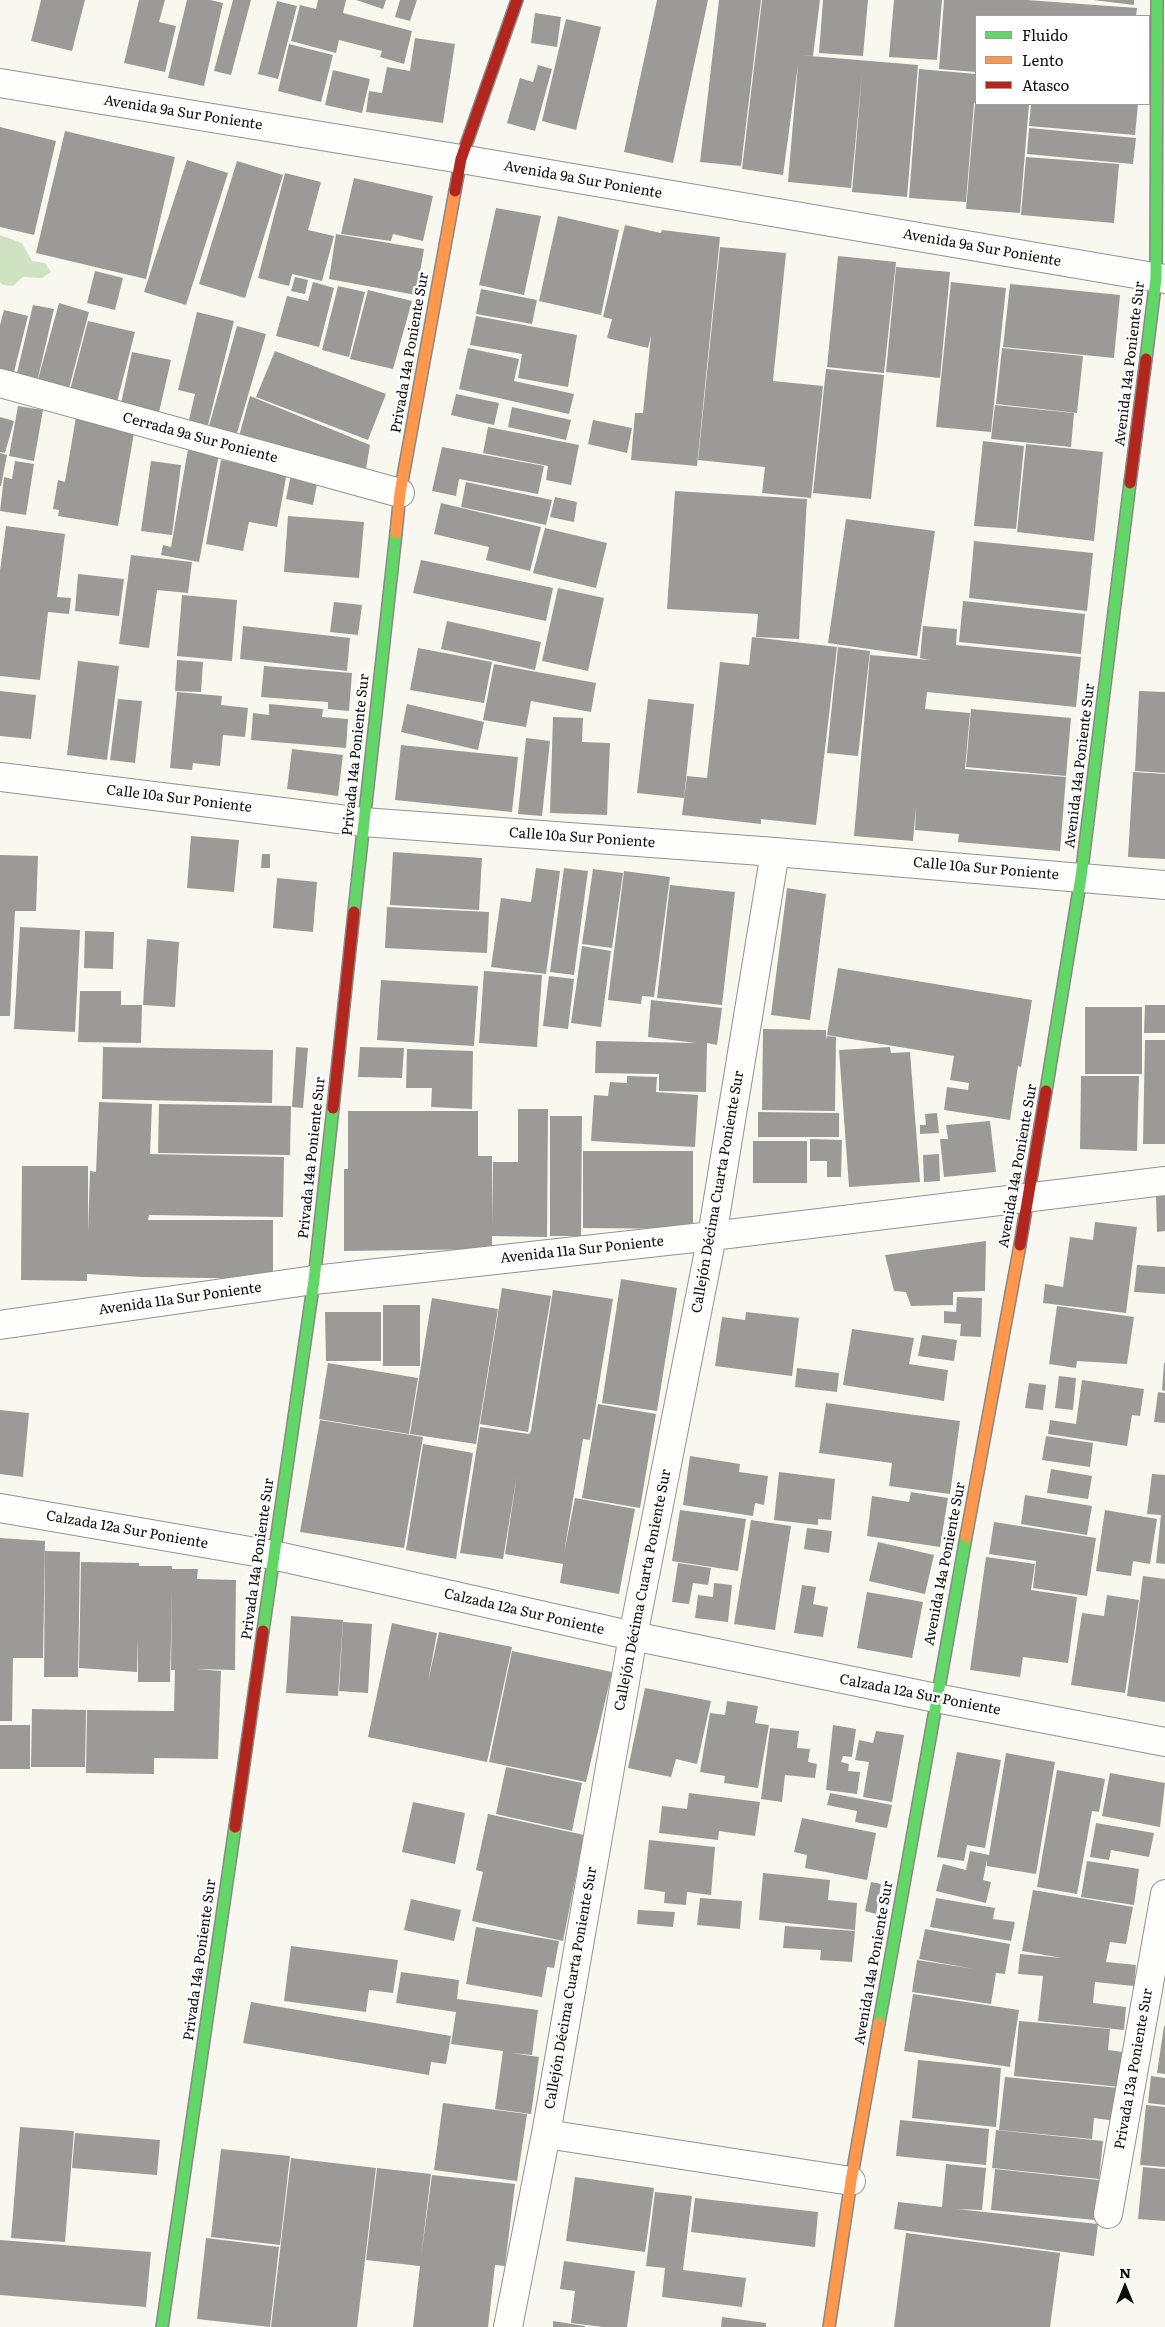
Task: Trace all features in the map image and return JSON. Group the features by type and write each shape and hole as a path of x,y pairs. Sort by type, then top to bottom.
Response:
{"street":[{"name":"Privada 14a Poniente Sur","path":"162,2327 314,1280 400,492 461,159 517,0"},
{"name":"Avenida 14a Poniente Sur","path":"829,2327 851,2180 936,1698 1029,1196 1081,877 1161,279 1157,0"},
{"name":"Avenida 9a Sur Poniente","path":"0,83 461,159 1161,279"},
{"name":"Cerrada 9a Sur Poniente","path":"0,383 400,492"},
{"name":"Calle 10a Sur Poniente","path":"0,777 363,822 775,852 1165,885"},
{"name":"Callejón Décima Cuarta Poniente Sur","path":"508,2327 546,2134 633,1636 712,1236 775,852"},
{"name":"Avenida 11a Sur Poniente","path":"0,1324 314,1280 712,1236 1029,1196 1165,1181"},
{"name":"Calzada 12a Sur Poniente","path":"0,1508 273,1556 633,1636 936,1698 1165,1742"},
{"name":"Privada 13a Poniente Sur","path":"1108,2214 1165,1894"},
{"path":"546,2134 851,2180"}],"green space":[{"path":"0,235 22,243 32,261 45,263 51,272 42,278 23,277 13,286 3,285 0,282"}],"building":[{"path":"41,0 85,0 72,51 31,41"},
{"path":"139,0 165,0 159,22 176,26 165,72 124,63"},
{"path":"187,0 210,0 223,3 204,86 168,78"},
{"path":"233,0 251,0 231,75 214,71"},
{"path":"318,0 346,0 343,13 412,31 404,64 380,57 382,51 339,40 336,53 291,41 300,5 316,9"},
{"path":"356,0 386,0 383,9"},
{"path":"400,0 417,0 410,21 395,17"},
{"path":"657,0 708,0 673,163 624,152"},
{"path":"719,0 761,0 741,166 700,162"},
{"path":"762,0 820,0 813,56 798,55 918,65 907,197 852,192 862,74 851,188 788,182 798,65 783,175 742,169"},
{"path":"823,0 868,0 863,56 819,53"},
{"path":"894,0 942,0 937,60 889,57"},
{"path":"944,0 1027,0 1137,8 1136,15 975,15 975,72 939,69"},
{"path":"1093,0 1134,0 1134,5"},
{"path":"277,1 297,6 278,79 258,74"},
{"path":"535,13 561,17 557,47 531,43"},
{"path":"566,19 601,27 576,130 542,121"},
{"path":"415,38 455,44 443,123 366,112 369,91 382,93 387,67 410,71"},
{"path":"289,44 333,55 321,102 278,91"},
{"path":"538,65 552,69 535,131 507,123 520,78 533,82"},
{"path":"919,69 975,74 975,104 966,202 909,198"},
{"path":"333,70 370,79 362,113 325,105"},
{"path":"975,104 1029,105 1020,213 966,209"},
{"path":"1031,105 1138,105 1135,135 1029,126"},
{"path":"0,127 56,141 34,235 0,227"},
{"path":"1029,128 1136,138 1133,164 1027,154"},
{"path":"65,131 175,157 146,279 36,253"},
{"path":"1026,157 1119,164 1114,223 1021,215"},
{"path":"187,160 228,173 186,305 144,292"},
{"path":"237,161 283,175 245,298 199,284"},
{"path":"285,173 321,182 308,230 334,236 322,281 292,274 289,286 258,278"},
{"path":"354,178 433,196 423,241 393,234 391,241 341,234"},
{"path":"496,208 541,216 524,295 479,285"},
{"path":"558,216 619,230 601,315 539,301"},
{"path":"625,225 661,233 662,230 720,237 697,466 631,460 635,413 643,413 651,336 648,348 607,338 612,319 603,317"},
{"path":"336,234 424,249 416,295 329,279"},
{"path":"720,247 786,253 773,381 823,386 811,498 762,493 765,467 698,460"},
{"path":"838,256 896,262 884,373 827,367"},
{"path":"896,267 950,272 940,378 886,372"},
{"path":"95,271 123,278 115,310 87,303"},
{"path":"295,277 308,280 305,294 291,291"},
{"path":"313,282 334,288 319,347 276,336 287,296 308,301"},
{"path":"951,282 1006,288 991,432 936,427"},
{"path":"1010,284 1120,295 1114,358 1003,347"},
{"path":"338,286 365,292 349,357 322,350"},
{"path":"481,289 537,300 532,324 476,314"},
{"path":"368,290 412,301 393,369 350,359"},
{"path":"59,303 89,312 68,392 37,383"},
{"path":"33,305 54,309 37,382 16,377"},
{"path":"4,310 28,316 13,376 0,372 0,325"},
{"path":"197,312 234,321 208,425 189,420 195,394 178,390"},
{"path":"476,316 577,335 568,387 518,378 522,354 470,345"},
{"path":"88,321 135,332 116,406 69,394"},
{"path":"237,326 266,334 237,433 209,426"},
{"path":"468,348 519,359 514,381 574,394 569,414 459,389"},
{"path":"1002,348 1083,356 1077,413 996,404"},
{"path":"275,351 386,394 368,440 256,397"},
{"path":"132,352 171,360 157,421 119,413"},
{"path":"826,369 884,375 871,499 813,493"},
{"path":"456,394 499,403 494,425 451,415"},
{"path":"250,396 370,445 365,475 238,440"},
{"path":"995,405 1074,413 1071,447 991,439"},
{"path":"18,406 43,410 34,461 9,456"},
{"path":"512,407 571,420 566,440 508,427"},
{"path":"0,417 14,421 5,453 0,452"},
{"path":"76,417 135,427 118,526 58,516 59,510 53,509 58,480 65,482"},
{"path":"593,420 632,428 627,453 588,444"},
{"path":"488,427 579,445 571,485 546,480 548,466 483,453"},
{"path":"983,441 1024,446 1016,529 974,526"},
{"path":"1026,444 1103,452 1094,541 1017,532"},
{"path":"442,447 544,466 538,494 459,479 456,496 432,491"},
{"path":"188,449 219,454 199,562 161,555 163,545 171,547"},
{"path":"0,453 7,455 1,486 0,486"},
{"path":"221,460 287,472 277,527 249,522 243,551 206,544"},
{"path":"15,461 34,464 26,515 0,511 4,477 12,479"},
{"path":"151,461 181,465 172,535 141,531"},
{"path":"291,474 318,479 313,505 286,499"},
{"path":"466,482 552,500 546,525 461,507"},
{"path":"675,491 807,499 799,639 756,637 758,614 667,609"},
{"path":"555,497 577,502 574,522 550,517"},
{"path":"441,503 541,527 530,571 486,560 489,547 434,534"},
{"path":"288,516 364,522 359,578 284,572"},
{"path":"846,519 935,531 917,656 828,643"},
{"path":"6,526 65,534 57,597 71,598 69,614 48,612 40,680 0,676 0,571"},
{"path":"545,528 607,543 596,588 533,573"},
{"path":"974,541 1093,553 1087,611 969,598"},
{"path":"131,555 192,562 188,593 157,590 149,648 119,644"},
{"path":"421,560 553,588 546,621 413,593"},
{"path":"78,574 124,579 119,616 75,611"},
{"path":"558,588 604,598 588,671 542,661"},
{"path":"182,595 237,600 232,661 177,656"},
{"path":"963,601 1085,614 1081,654 959,642"},
{"path":"334,602 362,605 358,635 330,632"},
{"path":"447,621 541,642 535,670 441,649"},
{"path":"243,626 350,638 347,671 240,659"},
{"path":"923,626 957,629 956,645 1081,657 1076,707 927,692 925,709 970,713 965,769 1066,777 1060,851 958,842 959,834 915,830 916,807 913,841 854,836 870,655 930,660 920,658"},
{"path":"752,637 837,647 816,825 761,819 761,824 682,815 687,776 707,778 720,662 749,665"},
{"path":"838,647 870,651 858,756 827,753"},
{"path":"418,648 492,662 484,703 410,690"},
{"path":"177,660 203,662 201,692 175,691"},
{"path":"78,661 119,666 107,760 67,755"},
{"path":"494,664 596,683 591,712 531,701 526,727 483,720"},
{"path":"264,666 352,673 349,711 328,709 328,702 261,697"},
{"path":"0,691 36,695 31,739 0,736"},
{"path":"1139,691 1165,692 1165,773 1135,771"},
{"path":"177,692 222,696 221,705 248,708 245,737 223,735 220,766 193,763 192,770 170,768"},
{"path":"118,699 142,701 135,763 110,760"},
{"path":"648,699 694,704 684,798 637,793"},
{"path":"269,704 323,709 322,717 348,719 346,748 251,740 253,713 269,715"},
{"path":"407,704 484,722 478,750 401,732"},
{"path":"971,709 1071,718 1066,776 966,767"},
{"path":"553,717 583,718 582,742 610,743 607,815 550,813"},
{"path":"526,738 550,741 542,816 518,814"},
{"path":"401,745 518,757 512,812 395,800"},
{"path":"292,749 343,755 338,796 287,789"},
{"path":"1133,772 1165,774 1165,859 1128,857"},
{"path":"191,836 239,840 234,892 187,888"},
{"path":"393,852 482,858 479,910 390,905"},
{"path":"262,854 270,854 270,868 261,868"},
{"path":"0,855 38,856 36,911 15,911 10,1016 0,1016"},
{"path":"536,868 560,871 546,974 491,967 501,898 531,902"},
{"path":"564,868 588,871 574,975 550,972"},
{"path":"593,869 623,873 612,948 582,944"},
{"path":"624,871 670,877 654,997 642,996 641,1004 608,1000"},
{"path":"277,878 317,882 313,932 273,928"},
{"path":"670,885 735,892 722,1005 657,998"},
{"path":"787,888 826,894 810,1020 771,1015"},
{"path":"387,907 489,912 487,953 385,948"},
{"path":"20,927 80,930 75,1032 14,1029"},
{"path":"85,931 114,932 113,969 84,968"},
{"path":"147,939 179,942 175,1007 143,1005"},
{"path":"582,946 611,951 601,1027 571,1023"},
{"path":"838,968 1032,1000 1021,1067 1018,1066 1010,1120 944,1110 947,1087 968,1090 969,1083 950,1080 954,1056 827,1035"},
{"path":"484,971 542,975 537,1047 479,1043"},
{"path":"549,976 574,979 568,1029 543,1026"},
{"path":"381,980 478,986 474,1046 377,1040"},
{"path":"80,991 121,991 121,1005 142,1005 141,1043 78,1042"},
{"path":"651,1000 722,1008 717,1045 707,1043 706,1092 659,1091 659,1074 595,1073 596,1041 696,1043 648,1037"},
{"path":"1145,1005 1165,1005 1165,1033 1144,1033"},
{"path":"1085,1007 1142,1007 1142,1074 1085,1074"},
{"path":"763,1029 826,1030 826,1039 827,1036 836,1037 835,1111 762,1110"},
{"path":"1145,1040 1165,1040 1165,1144 1143,1144"},
{"path":"103,1047 273,1050 272,1103 102,1099"},
{"path":"296,1047 308,1048 303,1108 292,1107"},
{"path":"360,1047 404,1048 402,1078 358,1077"},
{"path":"890,1047 891,1053 910,1052 920,1182 849,1187 839,1050"},
{"path":"407,1049 473,1051 472,1109 431,1107 432,1088 406,1088"},
{"path":"627,1076 657,1077 656,1092 698,1095 695,1147 591,1141 594,1095 608,1096 610,1082 627,1083"},
{"path":"1081,1076 1139,1076 1137,1151 1080,1149"},
{"path":"99,1102 152,1104 150,1154 284,1157 283,1217 149,1215 148,1220 273,1220 273,1279 87,1274 87,1281 21,1280 22,1166 88,1166 88,1233 90,1171 96,1172"},
{"path":"159,1104 291,1106 290,1155 158,1153"},
{"path":"518,1109 548,1109 547,1237 492,1236 492,1249 344,1251 344,1169 348,1169 348,1111 478,1111 478,1156 492,1156 492,1225 493,1162 518,1162"},
{"path":"758,1112 839,1113 839,1137 758,1137"},
{"path":"937,1113 939,1133 920,1134 920,1125 926,1125 925,1114"},
{"path":"550,1116 582,1116 581,1236 550,1236"},
{"path":"990,1121 996,1172 944,1177 940,1139 948,1139 946,1125"},
{"path":"810,1139 842,1140 841,1177 827,1177 827,1161 810,1161"},
{"path":"753,1141 807,1141 807,1183 753,1183"},
{"path":"583,1151 693,1151 693,1229 583,1228"},
{"path":"939,1154 940,1181 924,1182 923,1155"},
{"path":"1165,1195 1165,1231 1157,1232 1156,1196"},
{"path":"1095,1222 1137,1227 1126,1313 1043,1303 1045,1284 1063,1287 1070,1237 1093,1240"},
{"path":"986,1241 985,1291 953,1292 953,1305 911,1306 906,1292 894,1291 885,1255"},
{"path":"1137,1265 1165,1267 1165,1294 1134,1292"},
{"path":"621,1279 677,1288 657,1411 602,1403"},
{"path":"502,1288 551,1296 528,1432 480,1424"},
{"path":"553,1290 613,1299 590,1440 583,1439 564,1553 575,1498 635,1509 619,1594 560,1583 563,1564 505,1554 517,1475 503,1559 460,1553 480,1427 529,1434 531,1431"},
{"path":"957,1297 982,1298 981,1337 960,1336 961,1324 944,1323 944,1311 956,1312"},
{"path":"432,1298 498,1309 476,1444 410,1434"},
{"path":"383,1305 420,1305 420,1366 383,1366"},
{"path":"1057,1306 1134,1317 1127,1364 1077,1361 1076,1368 1049,1364"},
{"path":"325,1312 381,1312 381,1361 326,1361"},
{"path":"746,1312 799,1318 792,1376 715,1366 722,1317 745,1320"},
{"path":"852,1329 914,1338 909,1364 948,1370 944,1401 843,1385"},
{"path":"922,1335 957,1340 954,1361 918,1356"},
{"path":"328,1363 418,1378 409,1434 319,1419"},
{"path":"1165,1363 1165,1391 1162,1390"},
{"path":"797,1368 839,1373 837,1392 795,1387"},
{"path":"1059,1376 1076,1378 1073,1410 1055,1408"},
{"path":"1082,1380 1144,1389 1140,1416 1132,1415 1127,1446 1048,1434 1050,1420 1076,1424"},
{"path":"1029,1383 1046,1385 1043,1410 1025,1408"},
{"path":"1158,1392 1165,1393 1165,1423 1154,1422"},
{"path":"826,1403 960,1421 950,1494 889,1486 892,1463 819,1453"},
{"path":"598,1404 656,1414 640,1508 582,1498"},
{"path":"0,1410 29,1413 23,1477 0,1474"},
{"path":"320,1420 423,1437 404,1548 300,1532"},
{"path":"1046,1436 1093,1443 1090,1467 1042,1460"},
{"path":"423,1444 473,1453 456,1559 406,1550"},
{"path":"690,1456 740,1464 739,1472 768,1476 764,1505 755,1503 753,1516 683,1505"},
{"path":"1051,1469 1092,1476 1088,1499 1047,1493"},
{"path":"779,1472 835,1479 831,1520 818,1519 818,1525 774,1520"},
{"path":"1152,1474 1165,1475 1165,1564 1156,1563 1161,1515 1147,1514"},
{"path":"911,1492 948,1498 940,1547 867,1536 872,1496 909,1502"},
{"path":"1025,1495 1092,1506 1087,1535 1021,1524"},
{"path":"680,1510 746,1519 738,1571 672,1561"},
{"path":"1105,1510 1157,1519 1150,1564 1133,1561 1131,1576 1096,1571"},
{"path":"751,1520 791,1526 775,1630 734,1624"},
{"path":"994,1522 1096,1538 1087,1596 1033,1588 1036,1561 989,1554"},
{"path":"807,1528 832,1531 829,1553 804,1549"},
{"path":"0,1538 45,1541 43,1658 13,1658 12,1721 0,1721"},
{"path":"878,1542 934,1555 925,1594 869,1581"},
{"path":"45,1551 80,1552 78,1677 44,1677"},
{"path":"986,1557 1035,1564 1031,1590 1077,1597 1068,1663 1023,1657 1020,1677 970,1670"},
{"path":"81,1562 139,1563 139,1566 172,1566 172,1569 198,1569 197,1579 236,1580 235,1670 196,1669 221,1671 218,1759 154,1758 154,1774 86,1773 87,1710 174,1711 175,1670 171,1670 172,1589 170,1682 138,1682 138,1640 137,1672 79,1668"},
{"path":"678,1563 711,1568 708,1585 693,1583 689,1604 672,1602"},
{"path":"1143,1576 1165,1579 1165,1702 1127,1696"},
{"path":"714,1583 732,1585 728,1622 695,1618 698,1595 713,1597"},
{"path":"802,1585 816,1587 813,1604 828,1607 823,1637 794,1633"},
{"path":"867,1592 923,1602 912,1658 857,1648"},
{"path":"1107,1595 1139,1600 1125,1693 1071,1685 1082,1613 1104,1616"},
{"path":"291,1616 343,1620 338,1696 286,1693"},
{"path":"343,1622 372,1624 368,1693 339,1691"},
{"path":"392,1623 437,1633 428,1682 439,1632 512,1647 487,1762 368,1737"},
{"path":"512,1651 612,1672 586,1782 489,1762"},
{"path":"645,1688 711,1701 697,1764 676,1759 671,1777 628,1768"},
{"path":"727,1701 758,1706 755,1723 769,1725 758,1788 724,1783 725,1776 700,1772 710,1713 725,1715"},
{"path":"32,1709 86,1710 85,1767 31,1767"},
{"path":"0,1725 30,1725 30,1769 0,1769"},
{"path":"833,1725 856,1729 852,1757 843,1756 841,1762 849,1764 848,1771 860,1772 857,1794 826,1790"},
{"path":"770,1728 799,1731 797,1748 810,1749 808,1762 817,1764 815,1778 785,1775 782,1802 761,1799"},
{"path":"876,1731 904,1735 892,1802 863,1797 869,1762 855,1760 859,1740 873,1743"},
{"path":"957,1752 1001,1760 985,1848 967,1845 964,1861 937,1857"},
{"path":"1006,1753 1055,1762 1036,1874 987,1866 987,1860 983,1880 991,1882 986,1903 936,1891 943,1864 966,1870 970,1851 989,1855"},
{"path":"506,1767 582,1783 572,1831 496,1814"},
{"path":"1057,1770 1105,1779 1099,1812 1092,1811 1077,1894 1037,1887"},
{"path":"1110,1773 1165,1783 1160,1827 1102,1816"},
{"path":"689,1793 760,1802 755,1836 719,1831 718,1840 659,1833 662,1806 687,1809"},
{"path":"830,1793 892,1805 887,1828 855,1822 857,1811 827,1805"},
{"path":"413,1802 465,1813 455,1864 402,1852"},
{"path":"488,1814 584,1835 563,1941 472,1921 483,1872 476,1870"},
{"path":"802,1818 876,1833 867,1880 805,1868 807,1855 794,1852"},
{"path":"1096,1823 1154,1833 1149,1857 1111,1850 1109,1860 1090,1857"},
{"path":"649,1840 715,1847 711,1895 687,1892 686,1905 664,1903 665,1892 644,1889"},
{"path":"1087,1861 1139,1869 1134,1905 1081,1897"},
{"path":"763,1873 830,1880 828,1900 857,1903 855,1930 759,1920"},
{"path":"871,1882 881,1884 876,1914 865,1911"},
{"path":"1033,1890 1133,1907 1126,1944 1110,1942 1106,1962 1136,1965 1134,1986 1095,1982 1093,2003 1126,2007 1124,2030 1038,2021 1043,1976 1018,1974 1020,1954 1062,1958 1022,1951"},
{"path":"700,1898 742,1901 740,1929 697,1925"},
{"path":"936,1898 995,1908 993,1919 1015,1922 1011,1941 930,1927"},
{"path":"411,1899 461,1910 454,1941 404,1930"},
{"path":"638,1910 675,1912 673,1927 637,1924"},
{"path":"785,1926 855,1931 852,1962 820,1960 821,1950 783,1948"},
{"path":"476,1927 559,1941 554,1968 547,1967 542,1997 466,1984"},
{"path":"925,1929 1010,1944 1005,1974 996,1973 991,2004 912,1992 917,1960 974,1969 919,1959"},
{"path":"291,1946 398,1960 393,1993 369,1990 366,2012 284,2001"},
{"path":"401,1972 459,1980 457,1999 538,2010 532,2055 511,2053 539,2057 531,2114 495,2109 503,2051 451,2044 456,2012 396,2003"},
{"path":"913,1994 1019,2010 1010,2067 904,2051"},
{"path":"251,2002 451,2036 446,2064 431,2062 429,2075 243,2043"},
{"path":"1019,2021 1110,2029 1108,2050 1123,2052 1120,2087 1014,2076"},
{"path":"1165,2026 1165,2074 1157,2073"},
{"path":"918,2060 1001,2068 996,2127 912,2118"},
{"path":"1151,2076 1165,2078 1165,2105 1148,2103"},
{"path":"1005,2077 1119,2088 1116,2121 1094,2118 1092,2139 999,2130"},
{"path":"443,2103 527,2114 517,2181 434,2170"},
{"path":"1146,2105 1165,2107 1165,2167 1140,2165"},
{"path":"900,2120 989,2129 986,2165 896,2156"},
{"path":"20,2127 74,2131 65,2242 11,2238"},
{"path":"996,2130 1103,2141 1099,2179 992,2168"},
{"path":"75,2133 160,2140 157,2175 72,2168"},
{"path":"221,2149 290,2156 280,2245 211,2237"},
{"path":"291,2158 376,2168 357,2327 271,2327"},
{"path":"946,2164 986,2168 982,2210 956,2209 1098,2224 1094,2256 894,2229 898,2202 942,2207"},
{"path":"1143,2167 1165,2169 1165,2221 1138,2219"},
{"path":"377,2168 431,2174 421,2257 432,2175 515,2184 505,2266 495,2265 488,2327 413,2327 420,2266 366,2260"},
{"path":"995,2169 1099,2180 1095,2220 991,2210"},
{"path":"575,2177 654,2188 645,2252 566,2241"},
{"path":"655,2192 692,2196 683,2270 746,2278 742,2307 662,2297 665,2268 646,2266"},
{"path":"695,2198 818,2212 815,2247 691,2232"},
{"path":"906,2233 1060,2253 1050,2327 894,2327"},
{"path":"206,2238 279,2247 270,2327 197,2319"},
{"path":"0,2240 151,2252 146,2307 0,2295"},
{"path":"564,2261 635,2271 627,2327 603,2327 571,2323 575,2291 560,2289"},
{"path":"722,2317 766,2323 766,2327 721,2327"},
{"path":"553,2321 585,2326 585,2327 553,2327"}],"traffic: fast":[{"path":"1146,359 1156,278 1157,0"},
{"path":"1046,1091 1081,877 1130,483"},
{"path":"354,912 396,533"},
{"path":"263,1631 314,1280 333,1108"},
{"path":"879,2023 966,1537"},
{"path":"162,2327 235,1827"}],"traffic: slow":[{"path":"396,533 400,493 455,191"},
{"path":"966,1537 1020,1245"},
{"path":"829,2327 851,2181 879,2023"}],"traffic: jam":[{"path":"455,191 461,159 517,0"},
{"path":"1130,483 1146,359"},
{"path":"333,1108 354,912"},
{"path":"1020,1245 1046,1091"},
{"path":"235,1827 263,1631"}]}
